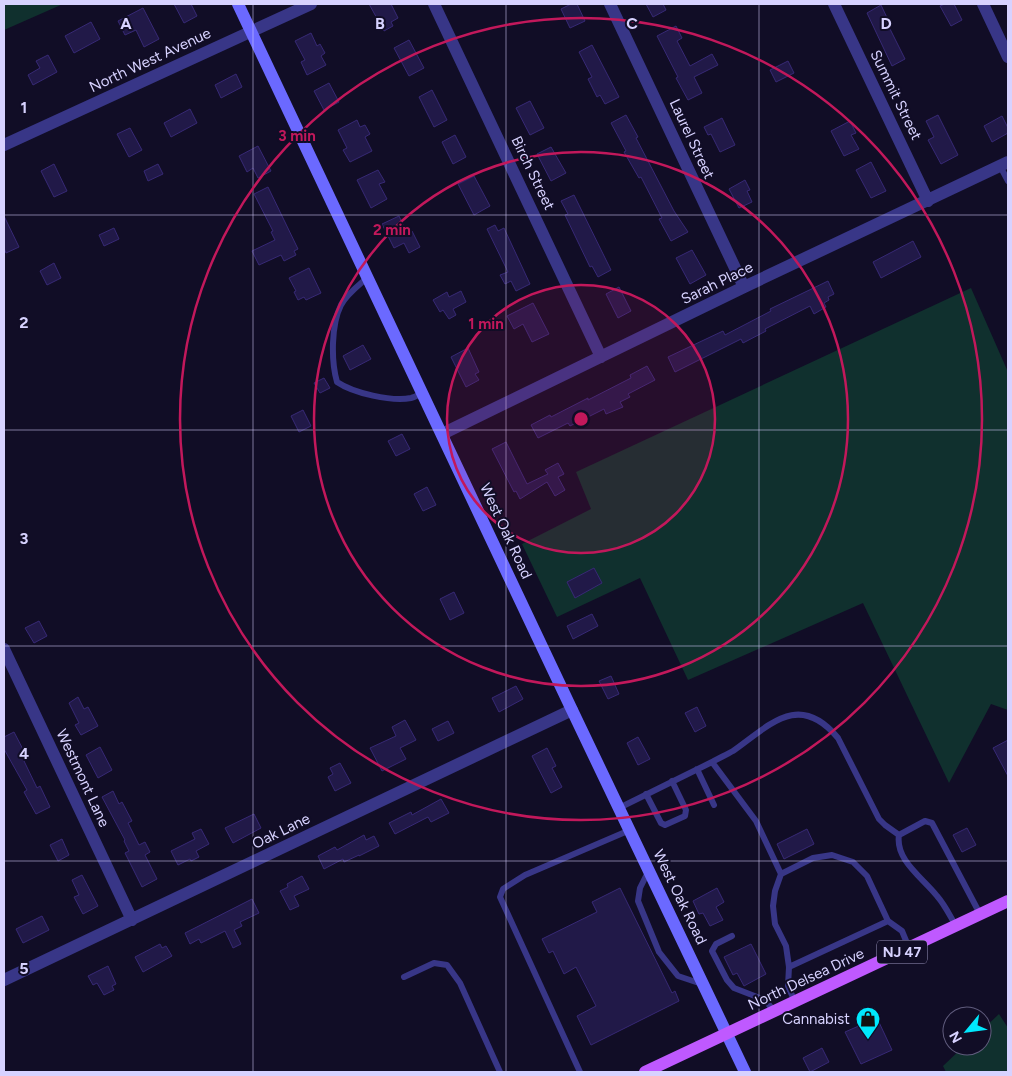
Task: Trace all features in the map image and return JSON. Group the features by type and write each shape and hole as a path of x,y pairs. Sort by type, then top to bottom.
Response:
{"main road":[{"name":"North Delsea Drive","path":"647,1072 1008,901"}],"street":[{"name":"West Oak Road","path":"238,4 745,1072"},
{"name":"North West Avenue","path":"4,145 310,4"},
{"name":"Birch Street","path":"434,4 602,357"},
{"name":"Laurel Street","path":"610,4 744,287"},
{"name":"Summit Street","path":"834,4 928,201"},
{"path":"983,4 1008,57"},
{"name":"Sarah Place","path":"442,434 744,287 1004,164"},
{"name":"Westmont Lane","path":"4,649 132,920"},
{"name":"Oak Lane","path":"4,980 572,710"}],"lane":[{"path":"1004,164 1008,181"},
{"path":"367,278 352,291 341,305 335,321 334,357 338,382 343,386 365,394 401,399 413,398 422,393"},
{"path":"619,808 732,751 766,725 793,715 806,715 817,719 829,727 838,738 880,819 899,835"},
{"path":"712,762 756,821 781,874"},
{"path":"697,769 714,805"},
{"path":"646,794 661,823 665,825 685,816 686,810 672,781"},
{"path":"899,835 925,821 932,823 981,914"},
{"path":"580,1072 500,897 503,889 526,875 630,830"},
{"path":"899,835 900,853 945,906 956,926"},
{"path":"795,1002 788,986 789,967 786,946 775,924 773,906 775,891 781,874 813,858 832,855 853,862 867,876 888,921 902,931 910,948"},
{"path":"649,870 640,888 638,901 659,952 678,976 703,984"},
{"path":"789,967 888,921"},
{"path":"732,936 716,944 712,951 727,980 734,988 765,1000 774,1011"},
{"path":"404,977 434,963 447,965 460,983 500,1072"}],"green space":[{"path":"4,4 63,4 4,30"},
{"path":"971,288 1008,372 1008,710 991,704 949,783 863,603 688,680 640,578 557,617 522,544 591,509 576,472"},
{"path":"999,1014 1008,1028 1008,1072 946,1072 943,1066 954,1056 992,1056 992,1021"}],"building":[{"path":"174,4 191,4 197,16 184,23"},
{"path":"369,4 391,4 398,18 391,22 393,26 384,31"},
{"path":"571,4 577,4 585,21 570,28 561,9"},
{"path":"646,4 663,4 666,10 653,17"},
{"path":"954,4 962,20 951,26 940,6"},
{"path":"881,5 890,24 888,25 905,59 892,66 867,13"},
{"path":"143,8 159,39 144,47 136,30 125,35 118,21"},
{"path":"91,22 100,39 74,53 65,36"},
{"path":"676,26 682,38 677,41 690,66 712,54 718,65 694,77 702,93 688,100 657,36"},
{"path":"311,33 317,46 320,44 325,53 321,56 326,65 307,75 301,62 305,60 295,41"},
{"path":"409,40 424,68 409,76 394,48"},
{"path":"592,45 619,97 605,104 600,95 597,97 588,79 592,77 579,52"},
{"path":"48,55 57,72 33,85 28,75 40,68 36,61"},
{"path":"788,61 794,73 776,82 770,70"},
{"path":"236,74 242,87 221,98 215,85"},
{"path":"329,83 339,102 324,110 314,91"},
{"path":"432,90 447,120 434,127 419,97"},
{"path":"530,101 544,128 530,135 516,108"},
{"path":"190,109 197,123 171,137 164,123"},
{"path":"626,115 674,211 688,232 671,241 659,219 662,218 641,177 639,178 624,152 626,151 611,123"},
{"path":"938,115 958,155 941,164 928,140 934,137 926,121"},
{"path":"1002,116 1008,128 1008,133 992,142 984,126"},
{"path":"722,118 735,145 720,152 711,134 708,135 704,127"},
{"path":"357,120 360,127 365,125 370,134 365,137 372,151 350,162 343,150 347,148 338,130"},
{"path":"850,121 856,133 851,135 859,149 844,156 831,131"},
{"path":"130,128 142,150 129,157 117,134"},
{"path":"455,135 466,157 453,164 442,142"},
{"path":"258,146 271,171 258,178 253,168 247,172 239,156"},
{"path":"551,147 566,173 551,181 537,154"},
{"path":"871,162 886,191 871,198 856,170"},
{"path":"54,164 67,191 54,197 41,171"},
{"path":"158,164 163,174 148,181 144,171"},
{"path":"378,170 385,182 379,184 387,199 371,208 357,180"},
{"path":"474,176 490,206 474,215 458,184"},
{"path":"745,180 750,190 747,191 752,202 739,208 729,189"},
{"path":"268,187 298,249 294,251 296,255 284,261 281,255 259,265 252,251 275,240 271,232 273,231 254,194"},
{"path":"574,195 611,270 598,277 592,266 590,267 565,215 568,214 561,201"},
{"path":"4,216 19,247 6,253 4,248"},
{"path":"399,216 407,233 412,231 420,247 409,253 404,243 394,248 382,224"},
{"path":"495,225 498,231 504,228 530,284 516,291 511,281 505,284 500,275 508,272 487,229"},
{"path":"114,228 119,239 104,246 99,235"},
{"path":"913,241 921,257 881,278 873,262"},
{"path":"692,250 706,275 690,284 676,258"},
{"path":"54,263 61,278 47,285 40,271"},
{"path":"309,268 321,293 306,300 304,297 298,300 294,292 296,291 289,278"},
{"path":"828,281 834,294 828,297 829,300 824,303 826,307 814,314 810,306 765,329 766,331 743,343 741,339 675,372 668,357 723,331 725,335 771,311 770,309"},
{"path":"619,287 631,311 618,318 606,294"},
{"path":"461,291 466,302 453,309 456,315 449,319 443,310 440,312 433,300 447,292 449,297"},
{"path":"533,303 549,334 532,342 523,324 514,329 507,316"},
{"path":"363,345 371,359 350,370 343,356"},
{"path":"468,348 479,372 475,374 479,380 466,387 451,357"},
{"path":"647,366 655,380 628,394 630,397 620,402 623,407 606,414 604,409 570,426 568,423 538,438 531,425 588,398 588,400 631,378 630,375"},
{"path":"324,378 330,388 320,393 314,383"},
{"path":"303,410 311,426 299,432 291,416"},
{"path":"402,434 410,449 396,456 388,441"},
{"path":"506,442 527,484 548,474 545,470 558,463 564,474 558,477 565,490 555,496 547,482 520,499 516,491 514,492 492,449"},
{"path":"427,487 436,505 423,511 414,494"},
{"path":"594,568 602,583 575,598 567,582"},
{"path":"454,592 464,613 450,620 440,599"},
{"path":"592,614 598,626 573,639 567,626"},
{"path":"39,621 47,636 34,643 25,628"},
{"path":"611,676 619,694 608,699 599,681"},
{"path":"516,686 523,699 499,712 492,698"},
{"path":"78,697 84,709 88,707 98,726 81,735 75,725 79,723 69,703"},
{"path":"697,707 706,726 695,732 685,713"},
{"path":"405,720 416,740 400,748 406,759 382,771 370,748 396,736 392,727"},
{"path":"448,721 454,733 438,741 432,729"},
{"path":"14,732 28,759 24,761 37,788 40,786 50,807 36,814 24,792 27,790 4,749 4,737"},
{"path":"638,737 650,759 638,765 627,743"},
{"path":"1008,740 1008,776 993,748"},
{"path":"100,747 112,770 98,778 86,755"},
{"path":"547,748 556,766 552,768 562,787 551,793 532,756"},
{"path":"340,763 351,783 335,791 328,777 333,774 330,768"},
{"path":"113,791 119,804 122,802 132,821 128,823 139,845 145,842 150,852 145,855 157,879 142,887 125,853 129,851 125,840 102,797"},
{"path":"441,799 449,813 431,822 428,817 395,834 389,823 411,812 412,815"},
{"path":"254,814 261,828 233,843 225,828"},
{"path":"967,828 976,845 962,852 953,835"},
{"path":"201,829 209,844 196,851 199,857 178,865 171,851 195,839 192,833"},
{"path":"807,829 814,844 784,859 777,844"},
{"path":"364,835 366,840 374,836 379,846 344,862 343,859 324,869 318,856 335,847 337,850"},
{"path":"62,839 69,855 58,861 50,845"},
{"path":"82,875 98,906 83,914 74,897 79,895 72,880"},
{"path":"302,876 309,889 294,896 299,906 290,910 280,891 288,887 287,884"},
{"path":"620,888 672,993 675,991 679,1001 591,1045 577,1016 596,1006 576,967 564,974 553,951 549,953 542,939 597,912 592,902"},
{"path":"717,888 724,902 716,907 723,920 710,926 703,913 699,914 693,901"},
{"path":"252,899 259,913 240,922 242,926 234,930 241,944 233,948 225,931 201,943 199,939 190,944 185,933"},
{"path":"42,916 49,930 23,943 16,929"},
{"path":"160,944 162,948 166,946 172,956 143,972 135,957"},
{"path":"751,944 766,974 744,986 737,973 733,975 724,957"},
{"path":"108,966 116,984 112,986 114,990 104,995 97,983 93,985 88,976"},
{"name":"Cannabist","path":"877,1018 892,1050 861,1064 845,1032"},
{"path":"822,1048 829,1062 810,1072 803,1058"}],"place":[{"name":"Cannabist","path":"868,1040"}]}
